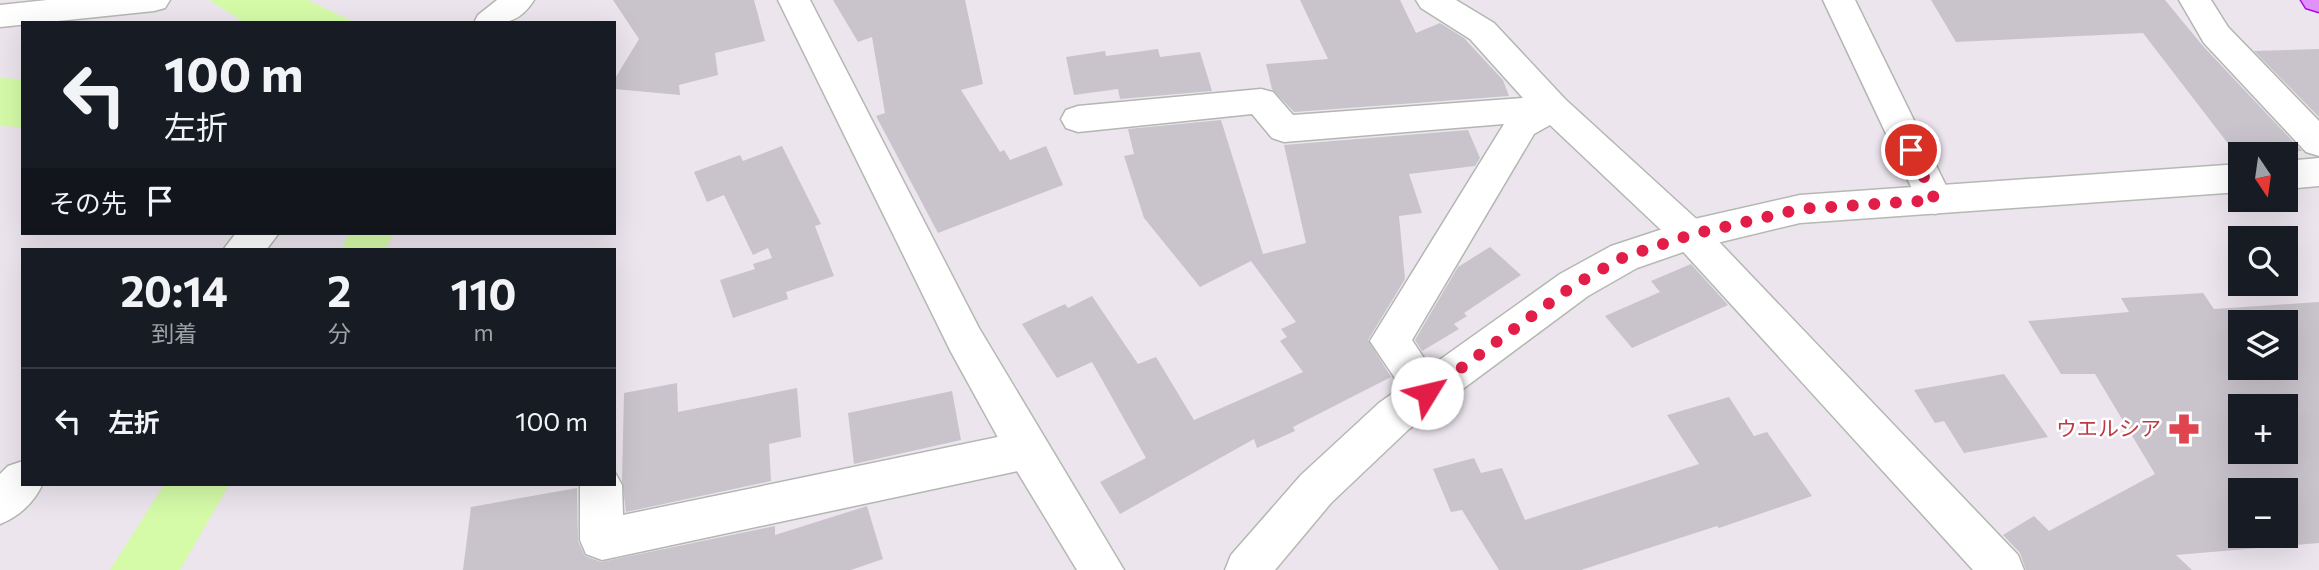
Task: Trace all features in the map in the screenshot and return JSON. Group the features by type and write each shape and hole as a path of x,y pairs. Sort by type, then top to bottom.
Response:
{"street":[{"path":"0,16 154,0"},
{"path":"493,21 518,0"},
{"path":"794,0 965,340 1027,450 1102,570"},
{"path":"1432,0 1482,31 1553,108 1690,235 2002,570"},
{"path":"1839,0 1935,200"},
{"path":"2195,0 2217,35 2319,142"},
{"path":"1078,119 1261,101 1284,129 1553,108"},
{"path":"1427,393 1390,341 1522,125 1553,108"},
{"path":"2298,174 2319,172"},
{"path":"1247,570 1316,489 1394,416 1574,285 1624,257 1690,235 1800,209 2228,179"},
{"path":"244,248 258,235"},
{"path":"601,486 602,540 1027,450"},
{"path":"0,503 21,482"}],"shaded area":[{"path":"209,0 308,0 352,21 242,21"},
{"path":"348,235 393,235 386,248 342,248"},
{"path":"163,486 228,486 180,570 110,570"}],"building":[{"path":"613,0 754,0 765,41 715,53 718,75 679,85 680,95 616,89 616,77 639,39"},
{"path":"833,0 965,0 983,84 961,90 1000,152 1004,150 1010,160 1046,146 1063,185 938,233 876,116 885,113 872,37 858,42"},
{"path":"1300,0 1400,0 1416,33 1440,23 1464,38 1503,80 1509,96 1294,112 1272,89 1266,64 1328,59"},
{"path":"1931,0 2165,0 2202,45 2294,142 2228,144 2143,33 1956,42"},
{"path":"1158,49 1160,57 1200,52 1212,91 1120,99 1118,89 1074,95 1066,57 1105,51 1106,56"},
{"path":"2319,49 2319,117 2254,51"},
{"path":"1221,120 1263,254 1306,243 1284,145 1468,130 1480,158 1475,166 1409,174 1422,213 1399,216 1405,279 1368,340 1391,377 1293,427 1295,431 1257,448 1254,439 1120,514 1100,482 1146,458 1092,362 1057,378 1022,324 1065,304 1068,308 1092,296 1138,364 1156,357 1194,420 1303,372 1280,341 1287,337 1281,329 1296,322 1251,261 1200,287 1144,218 1124,156 1134,154 1128,129"},
{"path":"782,146 821,224 815,226 834,276 786,292 788,299 733,318 720,280 755,269 753,264 772,258 768,248 753,255 724,195 707,202 694,172 740,155 743,161"},
{"path":"1490,247 1521,275 1464,313 1467,316 1454,324 1459,329 1422,351 1415,340 1458,267"},
{"path":"1691,264 1728,305 1632,348 1605,316 1660,292 1651,281"},
{"name":"ウエルシア","path":"2203,293 2214,309 2319,302 2319,543 2298,545 2298,478 2228,478 2228,548 2259,548 2176,555 2192,570 2026,570 2020,553 2003,535 2034,516 2049,531 2155,474 2095,374 2061,374 2028,321 2129,312 2121,298"},
{"path":"2004,374 2048,437 1964,453 1944,421 1935,423 1914,390"},
{"path":"677,383 678,412 797,388 801,437 769,444 771,481 626,512 622,480 624,393"},
{"path":"952,391 961,440 854,464 848,413"},
{"path":"1729,397 1754,436 1767,432 1812,496 1719,528 1717,526 1581,570 1499,570 1462,510 1451,512 1433,469 1474,458 1481,473 1502,468 1525,520 1699,464 1667,415"},
{"path":"577,488 578,541 585,556 601,562 775,526 775,535 867,506 883,559 851,570 463,570 471,507"}],"waterway":[{"path":"0,102 21,103"}],"place":[{"name":"ウエルシア","path":"2184,429"}],"route":[{"path":"1427,393 1574,285 1624,257 1690,235 1800,209 1935,200 1911,150"}]}
